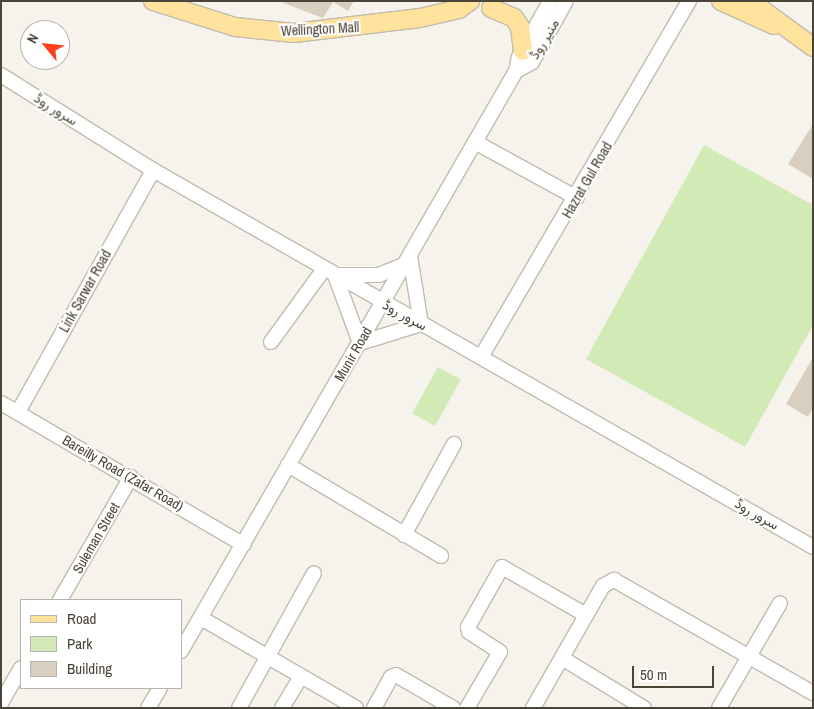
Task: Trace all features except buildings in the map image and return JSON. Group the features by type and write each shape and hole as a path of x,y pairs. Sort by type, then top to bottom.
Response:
{"main road":[{"name":"Wellington Mall","path":"153,1 234,27 294,33 420,18 459,4"},
{"path":"491,8 512,1"},
{"path":"721,1 784,29"},
{"path":"750,1 784,29 813,47"},
{"path":"459,4 491,8 514,18 520,27 523,51"}],"street":[{"name":"Munir Road","path":"182,649 244,545 288,465 516,71 523,51 550,1"},
{"name":"منیر روڈ","path":"516,71 532,62 566,1"},
{"name":"Hazrat Gul Road","path":"481,357 577,198 689,1"},
{"name":"سرور روڈ","path":"1,75 153,170 813,547"},
{"path":"475,142 577,198"},
{"name":"Link Sarwar Road","path":"18,412 153,170"},
{"path":"408,260 421,324 360,343 329,272 379,275 408,260"},
{"path":"271,342 329,272"},
{"name":"Bareilly Road (Zafar Road)","path":"1,403 132,477 244,545"},
{"path":"404,535 454,444"},
{"path":"288,465 441,556"},
{"name":"Suleman Street","path":"61,599 132,477"},
{"path":"467,708 500,652 468,632 468,627 502,567 586,615"},
{"path":"239,708 314,573"},
{"path":"533,708 604,586 614,580 813,692"},
{"path":"718,708 780,603"},
{"path":"201,618 301,676 330,702 356,708"},
{"path":"562,658 644,708"},
{"path":"1,703 20,670"},
{"path":"282,708 301,676"},
{"path":"374,708 391,677 396,676 433,703 454,708"},
{"path":"148,708 159,689"}],"green space":[{"path":"704,145 813,205 813,325 745,447 586,359"},
{"path":"438,367 461,380 435,426 412,413"}]}
